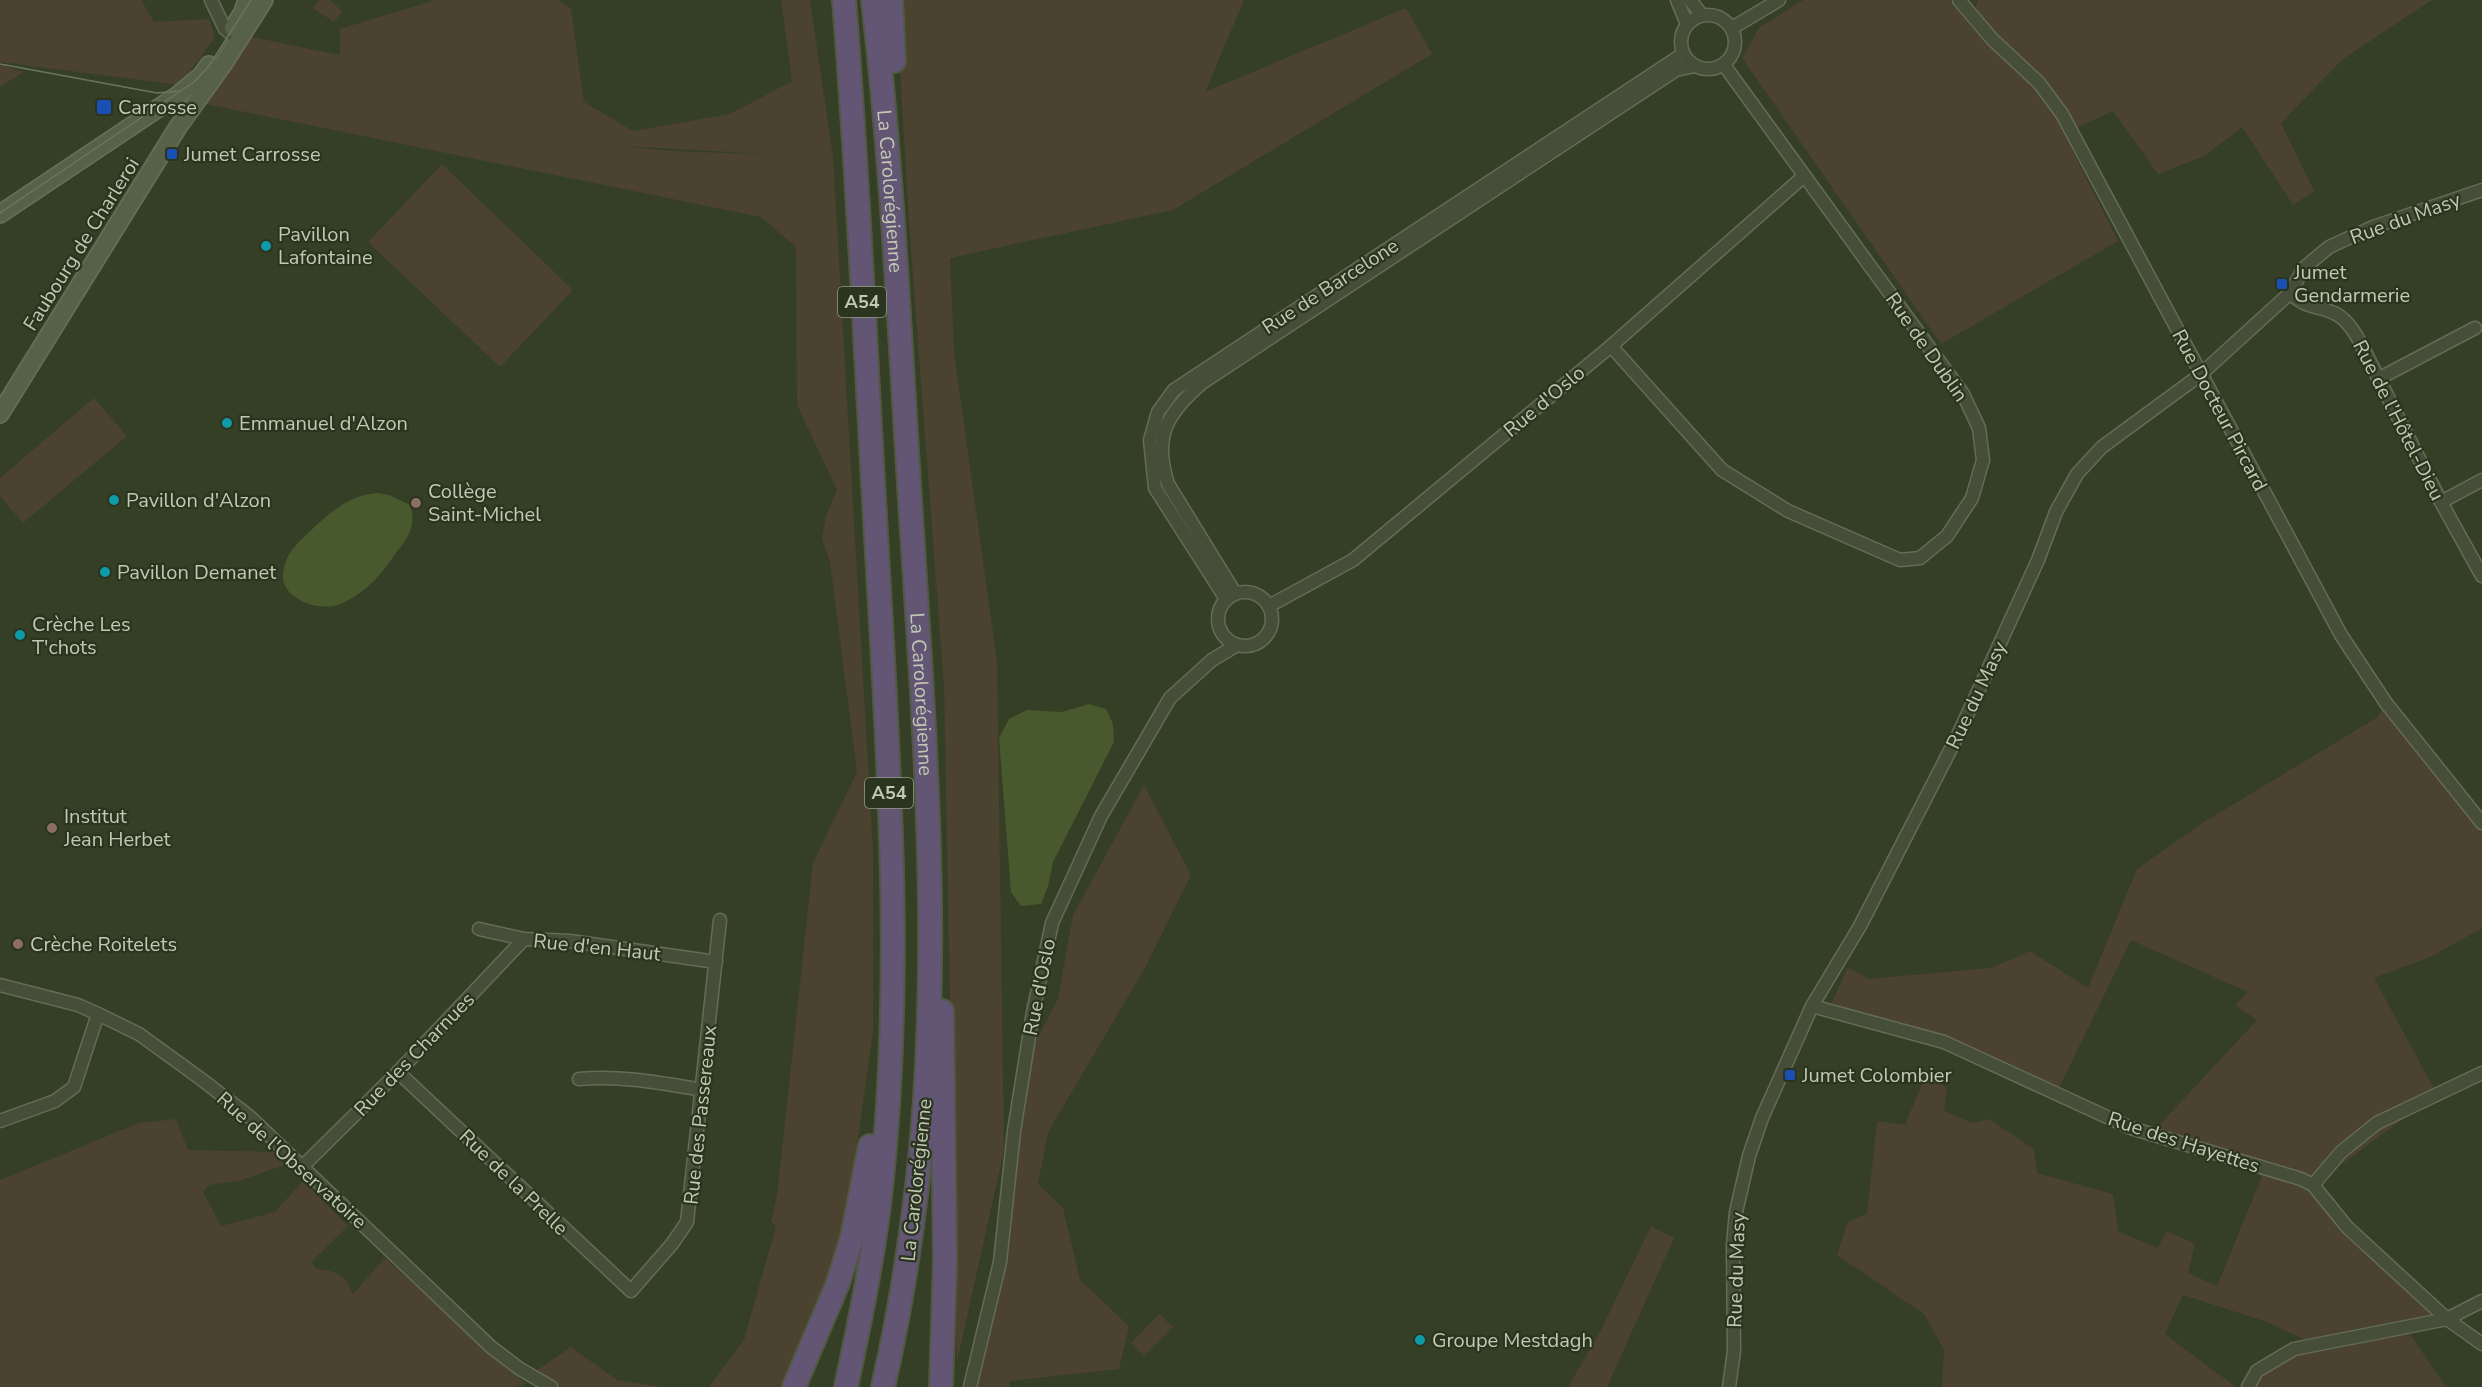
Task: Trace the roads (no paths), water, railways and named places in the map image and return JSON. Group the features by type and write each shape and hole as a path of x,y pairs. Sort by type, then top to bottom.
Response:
{"highway":[{"path":"829,0 838,72 850,102"},
{"name":"La Carolorégienne","path":"843,0 885,702 892,856 893,981 881,1187 866,1291 846,1387"},
{"name":"La Carolorégienne","path":"873,0 888,145 924,735 929,867 926,1076 918,1184 902,1298 884,1387"},
{"path":"888,145 898,116 891,0"},
{"path":"929,867 940,903 945,1261 941,1387"},
{"path":"794,1387 838,1283 852,1238 867,1171 875,1108 888,1084"}],"main road":[{"path":"0,214 172,112 234,36 247,0"},
{"path":"172,112 264,0"},
{"name":"Faubourg de Charleroi","path":"0,414 124,208 172,112"},
{"path":"0,401 124,208"}],"street":[{"path":"211,0 225,29 234,36"},
{"path":"1677,0 1687,24"},
{"path":"1690,0 1702,15"},
{"path":"1732,28 1779,0"},
{"name":"Rue Docteur Pircard","path":"1959,0 1992,39 2039,83 2057,107 2341,635 2386,703 2482,823"},
{"path":"1702,15 1719,17 1732,28 1735,35 1734,52 1724,65 1709,69 1695,66 1683,54 1681,38 1687,24 1702,15"},
{"name":"Rue de Barcelone","path":"1231,596 1155,488 1150,440 1158,412 1174,390 1683,54"},
{"name":"Rue de Dublin","path":"1611,346 1722,470 1788,511 1858,544 1900,560 1920,558 1947,536 1972,498 1983,460 1979,428 1963,394 1724,65"},
{"name":"Rue de Barcelone","path":"1231,596 1168,484 1161,464 1162,441 1169,417 1183,399 1202,383 1676,70 1695,66"},
{"name":"Rue d'Oslo","path":"1269,606 1353,560 1611,346 1804,176"},
{"name":"Rue du Masy","path":"1729,1387 1734,1351 1734,1245 1738,1202 1749,1156 1762,1118 1812,1006 1860,926 1958,735 2038,560 2056,512 2077,474 2102,447 2200,375 2290,293 2304,268 2329,247 2373,227 2482,190"},
{"name":"Rue de l’Hôtel-Dieu","path":"2290,293 2303,305 2336,313 2349,324 2482,576"},
{"path":"2378,379 2475,328"},
{"path":"2441,502 2482,480"},
{"path":"1245,591 1254,593 1263,598 1269,606 1272,624 1263,639 1256,644 1237,645 1229,641 1218,625 1221,606 1231,596 1245,591"},
{"name":"Rue d'Oslo","path":"970,1387 1000,1262 1014,1131 1033,1012 1052,923 1101,816 1170,698 1212,660 1237,645"},
{"name":"Rue des Passereaux","path":"631,1291 672,1244 687,1222 720,920"},
{"name":"Rue d'en Haut","path":"479,929 524,939 570,941 716,962"},
{"name":"Rue des Charnues","path":"302,1167 398,1072 524,939"},
{"name":"Rue de l'Observatoire","path":"0,985 78,1005 98,1014 139,1034 201,1079 249,1118 491,1347 520,1369 551,1387"},
{"name":"Rue des Hayettes","path":"1812,1006 1944,1042 2131,1128 2301,1179 2313,1185 2347,1227 2447,1319 2482,1344"},
{"path":"0,1120 55,1101 74,1087 98,1014"},
{"name":"Rue de la Prelle","path":"398,1072 631,1291"},
{"path":"2313,1185 2341,1152 2377,1123 2482,1073"},
{"path":"579,1079 607,1077 635,1079 703,1090"},
{"path":"2248,1387 2257,1371 2294,1349 2447,1319 2482,1301"}],"tram line":[{"path":"0,213 194,82 209,66 251,0"},
{"path":"0,64 157,93 180,91"}],"place":[{"name":"Carrosse","path":"104,107"},
{"name":"Jumet Carrosse","path":"172,154"},
{"name":"Pavillon Lafontaine","path":"266,246"},
{"name":"Jumet Gendarmerie","path":"2282,284"},
{"name":"Emmanuel d'Alzon","path":"227,423"},
{"name":"Pavillon d'Alzon","path":"114,500"},
{"name":"Collège Saint-Michel","path":"416,503"},
{"name":"Pavillon Demanet","path":"105,572"},
{"name":"Crèche Les T'chots","path":"20,635"},
{"name":"Institut Jean Herbet","path":"52,828"},
{"name":"Crèche Roitelets","path":"18,944"},
{"name":"Jumet Colombier","path":"1790,1075"},
{"name":"Groupe Mestdagh","path":"1420,1340"}]}
